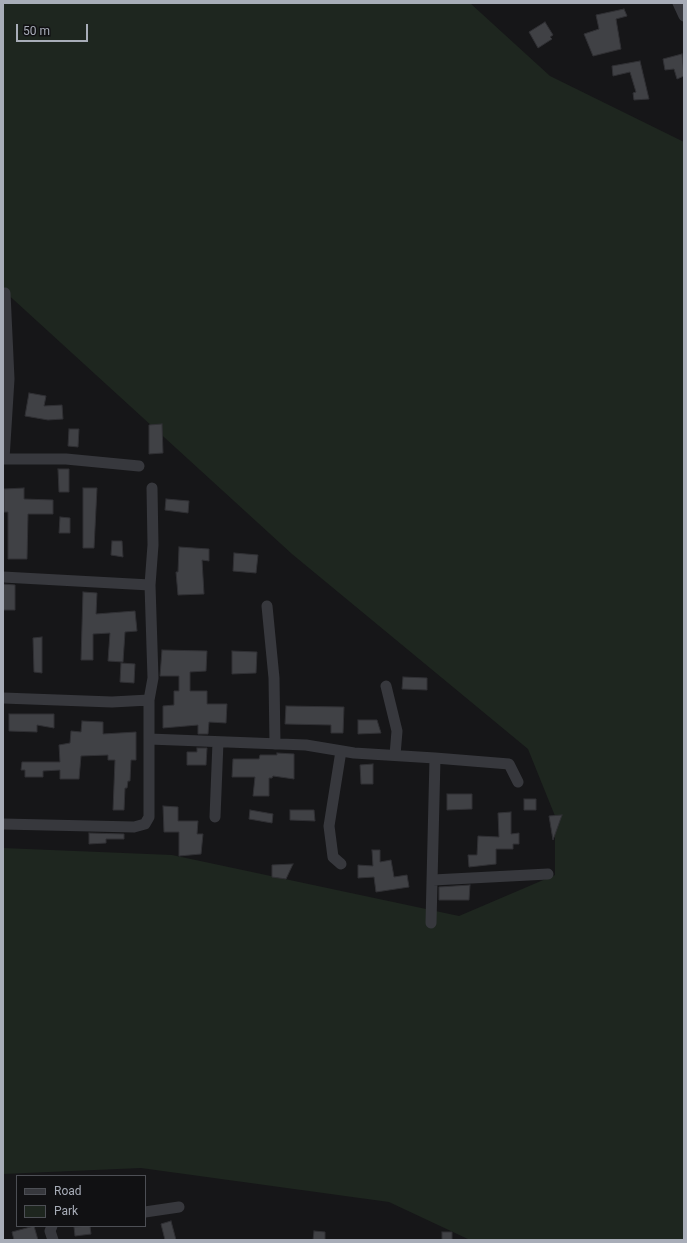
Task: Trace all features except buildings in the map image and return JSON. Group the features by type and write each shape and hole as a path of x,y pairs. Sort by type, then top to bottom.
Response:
{"street":[{"path":"678,3 684,16"},
{"path":"6,294 9,379 4,459 66,460 139,466"},
{"path":"3,824 134,827 145,824 149,817 149,700 153,678 150,584 153,545 152,488"},
{"path":"3,577 150,584"},
{"path":"267,606 274,678 275,744"},
{"path":"386,686 397,730 395,754"},
{"path":"3,698 112,702 149,700"},
{"path":"149,739 306,745 341,751 509,764 518,782"},
{"path":"215,817 218,742"},
{"path":"340,864 334,857 328,826 341,751"},
{"path":"431,923 435,758"},
{"path":"432,880 548,874"},
{"path":"146,1212 178,1207"},
{"path":"52,1227 50,1231 53,1240"}],"green space":[{"path":"3,3 470,3 550,76 684,142 684,1240 470,1240 389,1202 141,1168 3,1174 3,848 172,855 459,916 555,875 555,816 528,749 292,554 3,290"}]}
